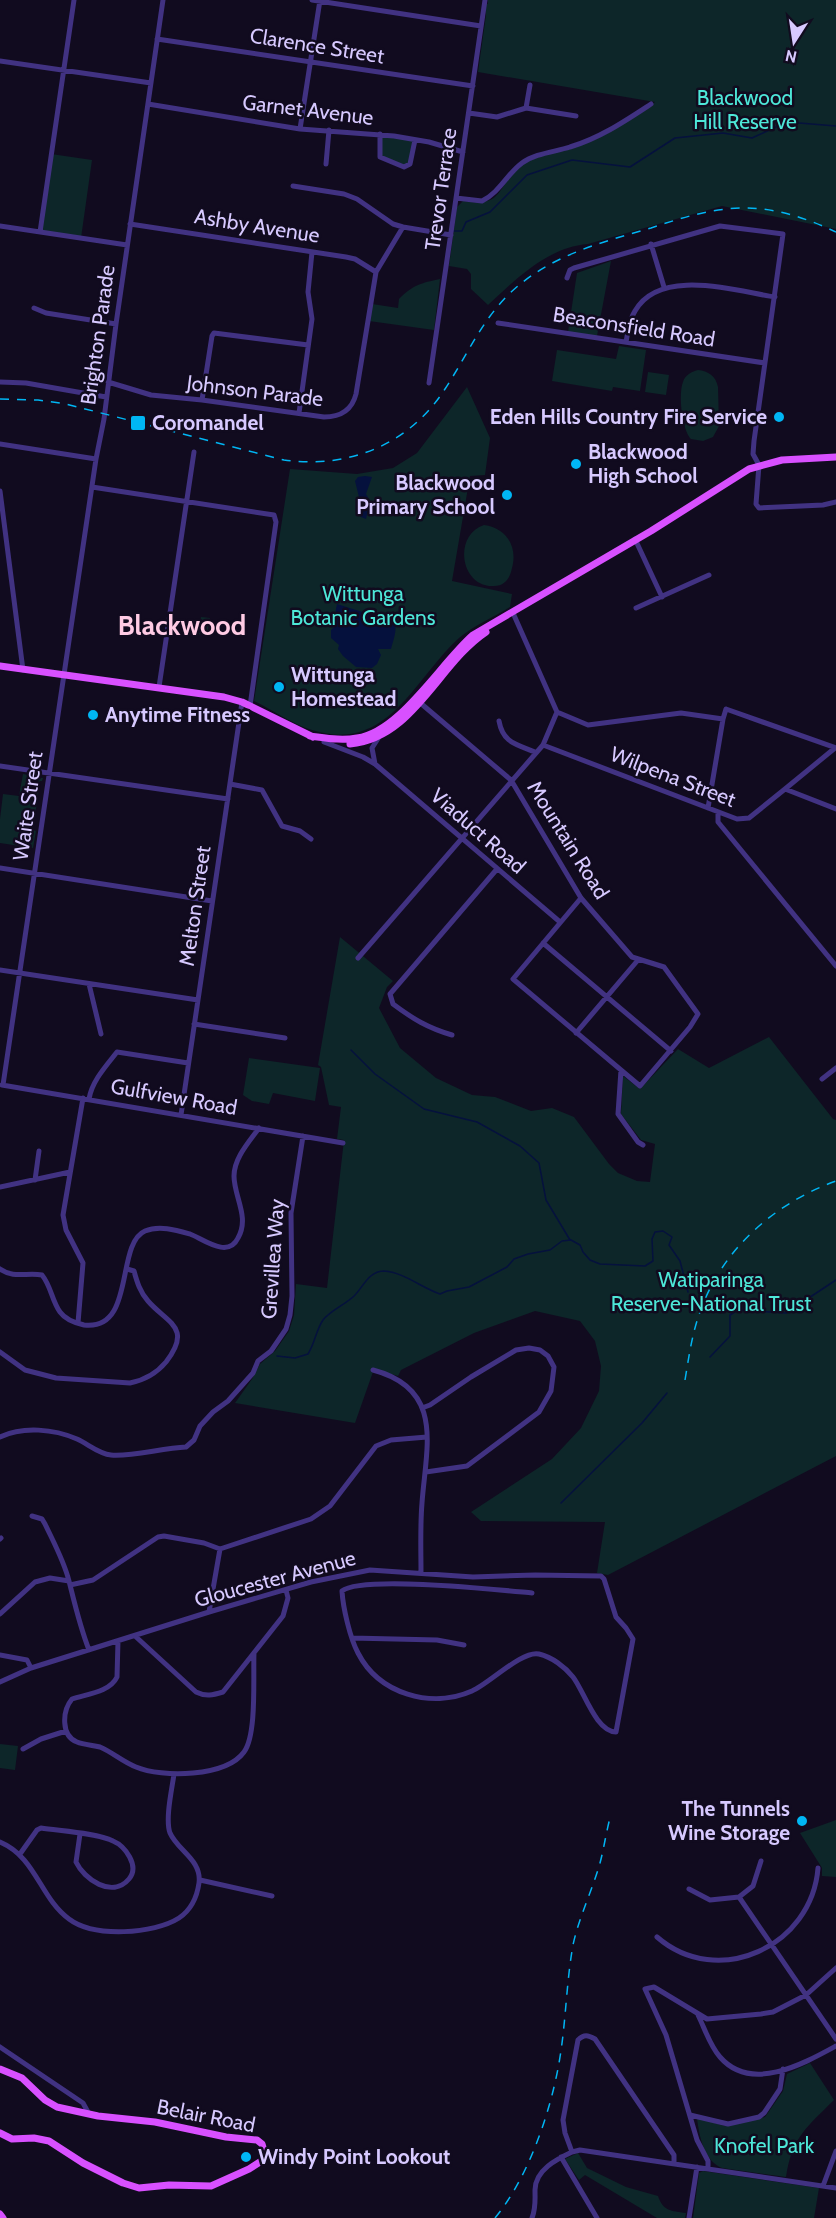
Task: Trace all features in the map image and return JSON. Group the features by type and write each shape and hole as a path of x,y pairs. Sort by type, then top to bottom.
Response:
{"main road":[{"path":"0,664 159,687 242,702 324,742 361,743 379,737 398,725 463,644 495,621 513,613 635,539 648,528 758,463 781,456 836,454"},
{"path":"310,736 342,740 376,733 417,700"},
{"name":"Belair Road","path":"0,2069 22,2078 45,2100 57,2107 89,2114 155,2122 226,2137 257,2140 262,2144 265,2154 263,2160 254,2166 211,2186 170,2184 139,2188 123,2183 83,2163 50,2141 34,2138 12,2139 0,2133"},
{"path":"0,2214 3,2218"}],"street":[{"path":"40,232 74,0"},
{"name":"Brighton Parade","path":"64,674 163,0"},
{"path":"312,0 481,26"},
{"name":"Trevor Terrace","path":"429,383 485,0"},
{"path":"300,129 319,1"},
{"name":"Clarence Street","path":"157,39 472,86"},
{"path":"0,61 151,82"},
{"path":"526,108 530,85"},
{"name":"Garnet Avenue","path":"147,104 300,129 415,140 463,152"},
{"path":"456,198 483,201 523,163 610,131 651,104"},
{"path":"469,113 496,117 526,108 576,116"},
{"path":"326,164 329,130"},
{"path":"380,135 380,157 404,167 410,164 415,140"},
{"path":"293,186 344,194 357,199 393,224 451,235"},
{"name":"Ashby Avenue","path":"130,224 355,259 375,272"},
{"path":"0,226 127,245"},
{"path":"567,278 570,270 574,268 720,226 783,234 753,454 758,463 756,504 759,508 823,505 836,502"},
{"name":"Johnson Parade","path":"108,382 151,395 324,417 339,415 346,411 354,400 375,272 403,227"},
{"path":"651,244 664,287"},
{"path":"299,413 312,319 308,292 312,252"},
{"path":"626,342 630,323 637,307 648,296 664,287 689,284 775,297"},
{"path":"34,308 46,314 116,324"},
{"name":"Beaconsfield Road","path":"498,323 765,363"},
{"path":"202,400 214,333 308,345"},
{"path":"0,382 53,387 106,397"},
{"path":"0,444 96,459"},
{"path":"159,687 194,452"},
{"path":"92,487 274,515 276,522 250,706"},
{"path":"0,491 23,668"},
{"path":"635,539 662,597"},
{"path":"636,608 709,575"},
{"path":"513,613 556,712 588,725 681,713 723,719"},
{"name":"Waite Street","path":"2,1085 64,674"},
{"path":"417,700 511,780"},
{"name":"Melton Street","path":"181,1115 242,702"},
{"path":"708,808 726,709 836,748"},
{"path":"358,958 543,745 556,712"},
{"path":"499,721 501,732 510,742 535,752"},
{"path":"375,764 372,748 379,737"},
{"name":"Viaduct Road","path":"324,742 375,764 560,922"},
{"name":"Wilpena Street","path":"543,745 737,819 749,818 836,748"},
{"path":"0,766 228,799"},
{"name":"Mountain Road","path":"511,780 581,898 632,957 664,968 698,1014 671,1051"},
{"path":"230,784 262,790 282,826 300,831 311,839"},
{"path":"785,789 836,809"},
{"path":"718,812 718,822 836,966"},
{"path":"0,868 212,901"},
{"path":"453,1035 427,1027 410,1016 393,1004 390,994 497,869"},
{"path":"543,943 671,1051 640,1086 513,979 560,922 581,898"},
{"path":"576,1032 638,960"},
{"path":"0,970 198,1000"},
{"path":"89,984 101,1034"},
{"path":"194,1024 285,1038"},
{"path":"78,1323 83,1263 66,1230 63,1215 86,1099 104,1068 117,1052 188,1063"},
{"path":"822,1079 836,1068"},
{"path":"621,1070 618,1114 638,1142 643,1145"},
{"name":"Gulfview Road","path":"2,1085 343,1143"},
{"path":"0,1269 16,1276 42,1275 60,1312 71,1321 92,1324 110,1315 118,1302 134,1242 144,1232 157,1228 171,1230 192,1235 220,1247 231,1245 238,1240 243,1215 234,1176 242,1151 259,1128"},
{"name":"Grevillea Way","path":"0,1437 13,1432 30,1430 52,1432 76,1439 109,1455 186,1447 194,1440 206,1419 228,1401 253,1373 258,1361 271,1351 279,1340 290,1315 291,1213 303,1136"},
{"path":"35,1180 39,1151"},
{"path":"0,1187 70,1172"},
{"path":"0,1352 25,1370 59,1379 130,1383 147,1378 162,1366 172,1352 176,1330 169,1319 148,1301 140,1289 134,1271 127,1269"},
{"path":"422,1408 516,1350 530,1348 540,1350 548,1356 554,1367 551,1391 539,1412 467,1466 426,1472"},
{"path":"373,1370 392,1376 405,1384 416,1396 422,1408 427,1437 422,1504 421,1573"},
{"path":"0,1614 35,1582 50,1578 69,1583 93,1580 164,1536 204,1543 220,1549 311,1519 330,1506 376,1446 390,1440 427,1437"},
{"path":"32,1516 42,1519 45,1524 69,1583 76,1617 88,1650"},
{"path":"210,1612 220,1549"},
{"name":"Gloucester Avenue","path":"0,1682 31,1668 210,1612 311,1582 370,1570 473,1576 601,1576 616,1617 633,1638 616,1732 611,1732 601,1724 571,1674 545,1656 531,1654 475,1690 454,1697 435,1700 407,1694 379,1679 358,1653 352,1638 342,1591 353,1585 368,1584 456,1586 532,1593"},
{"path":"135,1636 196,1692 208,1696 223,1692 282,1616 288,1598 286,1590"},
{"path":"352,1638 437,1640 464,1645"},
{"path":"118,1641 115,1681 107,1688 72,1699 68,1703 64,1724 66,1731 73,1740 98,1747 137,1768 174,1774 191,1775 230,1765 244,1752 248,1745 252,1718 254,1653"},
{"path":"0,1655 27,1660 31,1668"},
{"path":"23,1749 41,1739 66,1731"},
{"path":"0,1842 20,1854 61,1913 79,1925 103,1931 125,1932 142,1930 178,1918 188,1910 194,1900 200,1880 196,1865 174,1839 169,1828 174,1774"},
{"path":"20,1854 40,1828 80,1834 110,1839 126,1850 132,1866 129,1879 124,1883 109,1886 88,1880 76,1862 80,1834"},
{"path":"689,1889 710,1900 739,1897 753,1886 761,1861"},
{"path":"657,1937 682,1954 709,1961 740,1958 756,1953 786,1933 805,1911 814,1893 818,1868"},
{"path":"200,1880 272,1896"},
{"path":"739,1897 836,2039"},
{"path":"708,2169 708,2161 697,2140 666,2035 645,1989 654,1987 698,2016 707,2019 761,2014 779,2009 806,1995 836,1968"},
{"path":"698,2016 720,2057 732,2066 756,2075 795,2066 836,2046"},
{"path":"572,2151 563,2120 578,2040 588,2035 595,2038 674,2155 674,2163"},
{"path":"0,2047 83,2103 89,2114"},
{"path":"690,2115 728,2124 759,2117 780,2089 783,2069"},
{"path":"532,2218 536,2204 534,2187 542,2172 561,2157 572,2151 580,2150 836,2188"},
{"path":"823,2186 836,2151"},
{"path":"561,2157 597,2218"},
{"path":"689,2218 697,2167"}],"green space":[{"name":"Blackwood Hill Reserve","path":"488,0 836,0 836,229 722,206 559,251 534,266 488,305 471,289 471,274 467,269 449,266 457,207 463,201 476,202 493,199 521,166 544,155 596,139 655,102 478,72 486,15 485,3 488,4"},
{"path":"381,136 414,141 409,163 404,166 381,156"},
{"path":"51,154 92,160 81,238 40,232"},
{"path":"611,261 597,336 568,332 577,273"},
{"path":"440,279 434,330 369,321 372,304 398,308 399,299 413,288 422,283"},
{"path":"619,346 646,350 640,391 613,387 612,391 552,381 557,350 616,359"},
{"path":"698,370 711,375 718,387 719,426 713,437 703,441 691,439 688,434 681,403 684,380 689,374"},
{"path":"648,372 669,375 666,395 645,392"},
{"name":"Wittunga Botanic Gardens","path":"467,387 490,438 485,475 470,476 452,581 512,594 510,607 459,638 397,709 380,723 361,732 338,735 312,730 254,701 290,469 357,474 393,468 417,453"},
{"path":"484,525 504,534 512,546 513,560 510,575 504,583 498,586 483,584 474,579 465,560 464,550 467,539"},
{"path":"201,617 210,618 207,636 198,634"},
{"path":"23,774 43,778 40,781 33,830 36,831 33,848 0,843 3,794 19,796"},
{"name":"Watiparinga Reserve-National Trust","path":"340,937 393,981 387,987 379,1008 400,1048 436,1078 472,1095 495,1097 531,1111 552,1108 574,1117 609,1164 618,1173 637,1181 650,1182 655,1144 641,1140 621,1114 623,1076 640,1089 678,1049 709,1068 769,1037 836,1120 836,1456 608,1575 597,1573 605,1522 481,1521 471,1512 552,1459 581,1428 599,1391 601,1366 595,1341 580,1321 535,1311 474,1333 401,1370 398,1376 374,1369 355,1423 235,1403 260,1364 275,1351 289,1331 294,1315 296,1284 327,1288 344,1140 337,1139 341,1107 329,1105 321,1067 318,1065"},
{"path":"249,1058 320,1068 315,1101 273,1093 269,1104 252,1101 243,1095"},
{"path":"0,1744 18,1746 15,1770 0,1768"},
{"path":"836,1820 836,1877 822,1876 822,1868 800,1833"},
{"name":"Knofel Park","path":"810,2063 834,2100 797,2142 786,2177 722,2168 716,2165 707,2154 697,2118 725,2126 765,2117 783,2091 787,2074"},
{"path":"578,2153 587,2168 626,2187 658,2196 662,2205 668,2209 686,2213 685,2218 657,2218 585,2175 579,2180 565,2159"},
{"path":"703,2171 819,2188 814,2218 693,2218 699,2173"}],"shaded area":[{"path":"358,477 372,477 366,494 370,501 366,519 361,517 358,511 360,501 355,481"},
{"path":"337,604 394,622 395,632 391,649 378,649 381,655 377,664 372,668 356,667 343,656 338,649 339,645 331,638 331,630 336,625 334,619"}],"waterway":[{"path":"452,231 462,231 466,222 490,212 527,175 572,160 630,167 675,138 723,133 752,138 787,122 836,126"},
{"path":"351,1050 375,1074 424,1109 477,1122 520,1146 539,1163 546,1200 570,1240"},
{"path":"277,1356 295,1358 308,1354 323,1320 353,1297 370,1277 378,1272 398,1274 440,1294 469,1287 507,1267 514,1259 550,1250 562,1241 571,1240 580,1245 590,1260 600,1264 645,1266 653,1261 652,1239 655,1232 663,1231 672,1237 669,1245 680,1261 688,1292"},
{"path":"710,1357 730,1336 730,1315 738,1310 786,1313 836,1280"},
{"path":"561,1503 642,1423 667,1393"}],"railway":[{"path":"0,399 38,400 66,404 284,460 331,461 375,449 414,425 445,389 498,305 540,270 575,252 674,221 732,208 756,208 780,212 814,222 836,232"},
{"path":"685,1380 700,1312 722,1268 753,1231 772,1216 792,1202 836,1181"},
{"path":"495,2218 518,2184 536,2145 550,2103 561,2048 573,1945 600,1863 610,1818"}],"place":[{"name":"Eden Hills Country Fire Service","path":"779,417"},
{"name":"Coromandel","path":"138,423"},
{"name":"Blackwood High School","path":"576,464"},
{"name":"Blackwood Primary School","path":"507,495"},
{"name":"Wittunga Homestead","path":"279,687"},
{"name":"Anytime Fitness","path":"93,715"},
{"name":"The Tunnels Wine Storage","path":"802,1821"},
{"name":"Windy Point Lookout","path":"246,2157"}],"district":[{"name":"Blackwood","path":"182,626"}]}
